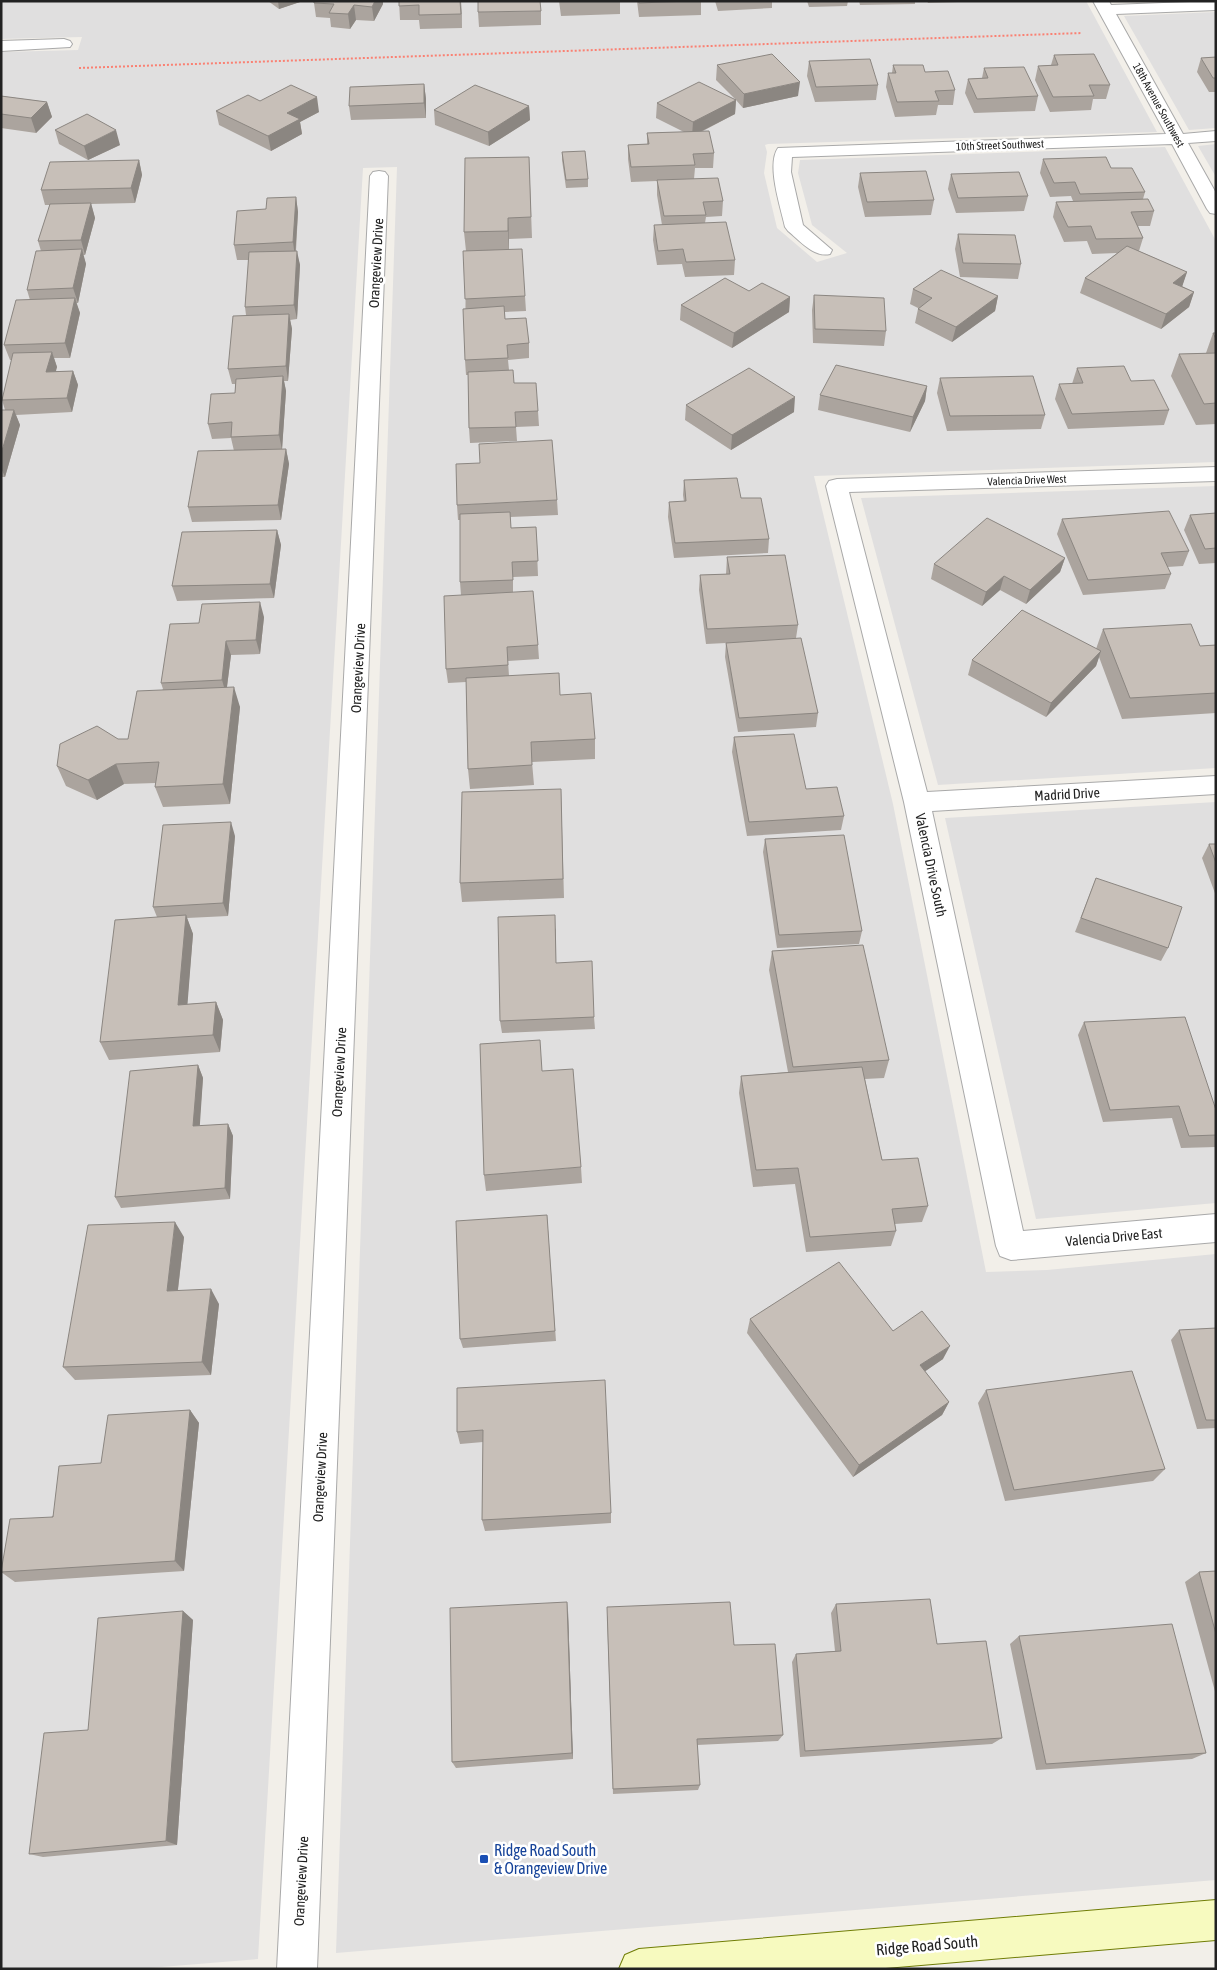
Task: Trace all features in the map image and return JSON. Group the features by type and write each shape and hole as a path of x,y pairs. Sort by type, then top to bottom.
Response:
{"main road":[{"name":"Ridge Road South","path":"639,1969 1216,1920"}],"street":[{"path":"1103,6 1216,6"},
{"name":"18th Avenue Southwest","path":"1103,6 1216,209"},
{"path":"1,46 64,44"},
{"name":"10th Street Southwest","path":"823,250 794,228 782,172 784,152 1178,139 1216,136"},
{"name":"Orangeview Drive","path":"297,1969 379,176"},
{"name":"Valencia Drive West","path":"838,486 1216,474"},
{"name":"Valencia Drive South","path":"838,486 917,802 1011,1246"},
{"name":"Madrid Drive","path":"917,802 1216,785"},
{"name":"Valencia Drive East","path":"1011,1246 1216,1228"}],"path":[{"path":"71,69 1118,32"}],"shaded area":[{"path":"1,1 1086,1 1157,132 768,144 765,145 767,152 764,173 777,228 817,262 847,253 812,225 798,173 800,160 1165,147 1216,241 1216,462 814,476 893,804 986,1272 1047,1270 1216,1254 1216,1880 336,1953 397,167 363,168 258,1959 137,1969 1,1969 1,52 78,50 82,37 1,39"},
{"path":"1216,12 1216,128 1189,130 1124,16"},
{"path":"1216,144 1216,177 1198,146"},
{"path":"1216,486 1216,768 938,785 861,498"},
{"path":"1216,802 1216,1203 1036,1219 945,818"}],"building":[{"path":"314,1 375,1 372,7 354,5 348,14 329,13 334,4 314,3"},
{"path":"399,1 460,1 461,14 419,15 419,5 399,6"},
{"path":"478,1 540,1 541,11 478,12"},
{"path":"639,1 689,1 639,3"},
{"path":"772,54 800,82 744,94 717,65"},
{"path":"1094,54 1110,85 1089,85 1094,96 1053,97 1038,66 1058,65 1054,55"},
{"path":"1216,57 1216,78 1213,78 1201,58"},
{"path":"870,59 878,85 816,87 809,61"},
{"path":"893,65 923,65 925,72 948,71 955,90 935,91 939,101 897,102 888,73 896,73"},
{"path":"1024,67 1038,96 977,99 968,79 988,78 984,68"},
{"path":"699,82 736,100 693,122 657,103"},
{"path":"424,84 424,103 349,106 350,87"},
{"path":"291,85 317,97 287,113 300,119 268,136 216,111 248,95 260,101"},
{"path":"475,85 529,106 488,132 434,110"},
{"path":"1,96 47,102 31,118 1,114"},
{"path":"87,114 116,130 84,146 55,130"},
{"path":"709,131 714,153 693,154 695,165 631,167 628,145 649,144 647,133"},
{"path":"585,151 588,179 566,180 562,152"},
{"path":"529,157 531,217 508,218 508,231 464,232 465,158"},
{"path":"1106,157 1111,168 1132,168 1145,192 1080,194 1075,182 1054,183 1043,159"},
{"path":"139,160 131,188 41,190 50,162"},
{"path":"926,171 934,200 867,202 860,173"},
{"path":"1019,172 1028,196 958,198 951,174"},
{"path":"718,178 723,201 703,202 706,215 664,216 657,180"},
{"path":"296,197 293,242 234,245 237,211 266,209 267,198"},
{"path":"1148,199 1154,211 1131,212 1143,238 1096,239 1091,226 1068,227 1056,202"},
{"path":"91,203 81,240 38,241 50,204"},
{"path":"726,222 735,260 686,262 683,249 658,251 654,225"},
{"path":"958,234 1015,235 1021,264 963,263"},
{"path":"1127,246 1187,272 1173,283 1194,292 1166,314 1085,278"},
{"path":"82,249 73,288 27,290 36,251"},
{"path":"522,249 525,296 465,299 463,251"},
{"path":"297,251 294,305 245,307 249,252"},
{"path":"941,270 998,296 956,327 918,309 932,298 913,289"},
{"path":"725,278 749,291 762,283 790,297 734,333 681,305"},
{"path":"814,295 884,298 886,331 815,329"},
{"path":"75,298 65,343 4,345 16,300"},
{"path":"504,306 505,319 526,318 529,343 507,345 508,358 465,360 463,309"},
{"path":"289,314 286,366 228,369 233,316"},
{"path":"52,352 46,372 73,371 67,398 2,400 13,353"},
{"path":"1216,353 1216,403 1204,404 1179,354"},
{"path":"836,365 927,386 913,417 820,395"},
{"path":"1124,366 1131,381 1154,380 1169,410 1072,414 1059,384 1083,383 1077,368"},
{"path":"749,368 795,397 732,435 686,405"},
{"path":"513,370 514,383 536,383 538,411 515,412 516,427 469,428 468,372"},
{"path":"283,376 279,435 231,437 232,422 208,424 211,394 235,393 236,379"},
{"path":"1033,376 1045,415 950,416 940,378"},
{"path":"1,410 14,410 1,454"},
{"path":"552,440 557,500 457,505 456,464 480,463 479,444"},
{"path":"286,449 278,505 188,507 198,451"},
{"path":"737,478 741,498 761,498 769,539 675,543 669,502 686,501 684,480"},
{"path":"1169,511 1189,551 1161,553 1171,574 1088,580 1062,519"},
{"path":"510,512 511,528 536,527 538,561 512,562 513,580 460,582 460,514"},
{"path":"1216,513 1216,548 1205,549 1190,515"},
{"path":"987,518 1065,558 1030,590 1004,576 986,592 934,564"},
{"path":"277,530 270,584 172,586 182,532"},
{"path":"785,555 798,625 707,629 700,575 730,574 727,557"},
{"path":"533,591 538,645 507,647 508,665 446,669 444,596"},
{"path":"260,602 256,640 226,641 222,680 161,683 170,624 199,623 202,604"},
{"path":"1022,610 1101,651 1051,703 972,660"},
{"path":"1191,624 1200,646 1216,645 1216,693 1130,698 1103,629"},
{"path":"801,638 818,713 739,718 726,643"},
{"path":"559,673 560,695 591,693 595,739 531,742 532,765 468,769 466,678"},
{"path":"234,687 223,784 155,787 159,762 116,764 88,780 57,766 60,744 97,726 118,739 128,739 137,691"},
{"path":"794,734 806,789 837,787 844,816 749,822 734,737"},
{"path":"561,789 563,879 460,883 462,792"},
{"path":"231,822 223,903 153,907 163,825"},
{"path":"844,835 862,931 779,935 765,839"},
{"path":"1209,844 1216,844 1216,863"},
{"path":"1096,878 1182,907 1168,948 1081,918"},
{"path":"186,915 178,1005 216,1002 213,1035 100,1042 115,920"},
{"path":"555,915 556,963 592,961 594,1017 500,1021 498,917"},
{"path":"863,945 889,1060 793,1067 772,951"},
{"path":"1185,1017 1216,1110 1216,1135 1189,1136 1179,1106 1110,1110 1084,1022"},
{"path":"540,1040 542,1071 573,1069 581,1167 484,1175 480,1044"},
{"path":"198,1065 193,1126 228,1124 225,1188 115,1197 130,1071"},
{"path":"862,1067 882,1160 918,1158 928,1206 892,1209 896,1231 810,1237 798,1168 756,1170 741,1076"},
{"path":"547,1215 555,1331 460,1339 456,1221"},
{"path":"175,1222 167,1291 211,1289 202,1362 63,1367 88,1225"},
{"path":"839,1262 893,1331 922,1311 950,1346 920,1365 949,1402 859,1465 750,1319"},
{"path":"1216,1328 1216,1420 1206,1420 1179,1330"},
{"path":"1132,1371 1165,1469 1014,1490 986,1390"},
{"path":"605,1380 611,1513 482,1520 483,1430 457,1432 457,1388"},
{"path":"190,1410 175,1561 1,1572 10,1519 53,1517 59,1466 101,1463 108,1415"},
{"path":"1216,1571 1216,1634 1199,1572"},
{"path":"930,1599 937,1644 986,1641 1002,1738 805,1751 796,1654 841,1651 836,1604"},
{"path":"567,1602 572,1753 452,1762 450,1608"},
{"path":"730,1602 734,1645 775,1644 783,1735 697,1739 700,1785 613,1789 607,1607"},
{"path":"183,1611 166,1841 29,1854 44,1733 88,1730 98,1618"},
{"path":"1172,1624 1206,1753 1046,1764 1019,1636"}],"place":[{"name":"Ridge Road South & Orangeview Drive","path":"484,1859"}]}
